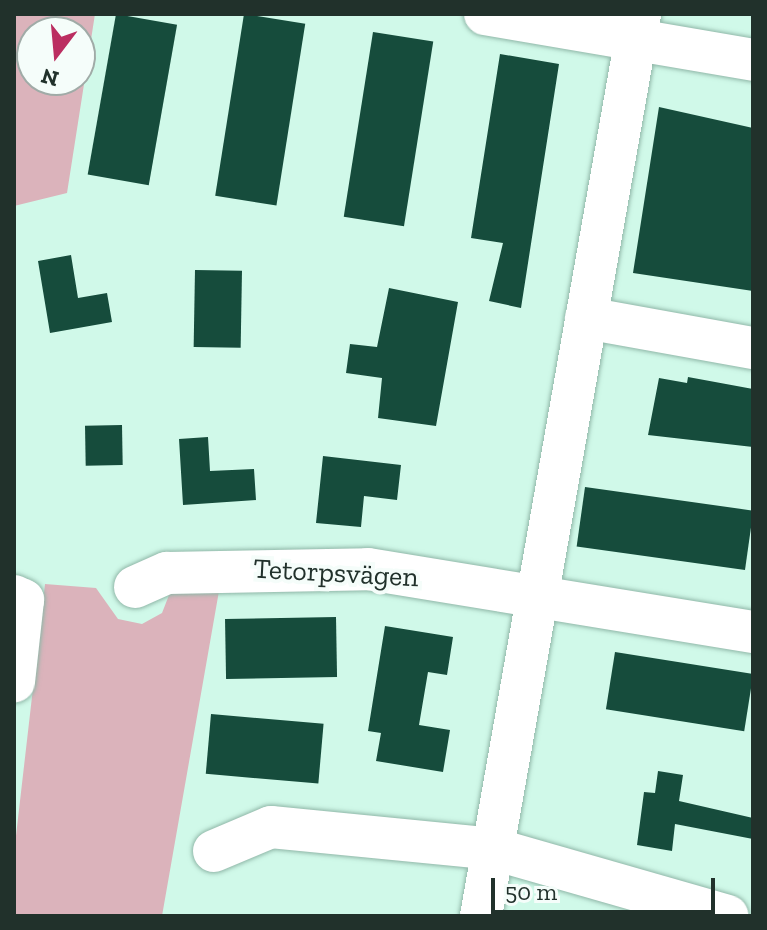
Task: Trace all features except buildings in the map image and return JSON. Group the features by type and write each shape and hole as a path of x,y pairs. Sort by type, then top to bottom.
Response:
{"street":[{"path":"485,14 637,26 753,60"},
{"path":"481,916 637,26"},
{"path":"586,318 753,348"},
{"name":"Tetorpsvägen","path":"135,587 167,573 368,569 539,592 753,632"},
{"path":"14,682 18,598"},
{"path":"214,851 271,827 494,849 728,916"}],"shaded area":[{"path":"14,14 95,14 16,16 16,96 82,96 67,193 14,206"},
{"path":"45,584 96,588 118,619 142,624 162,613 171,590 219,591 162,916 14,916 14,853"}]}
